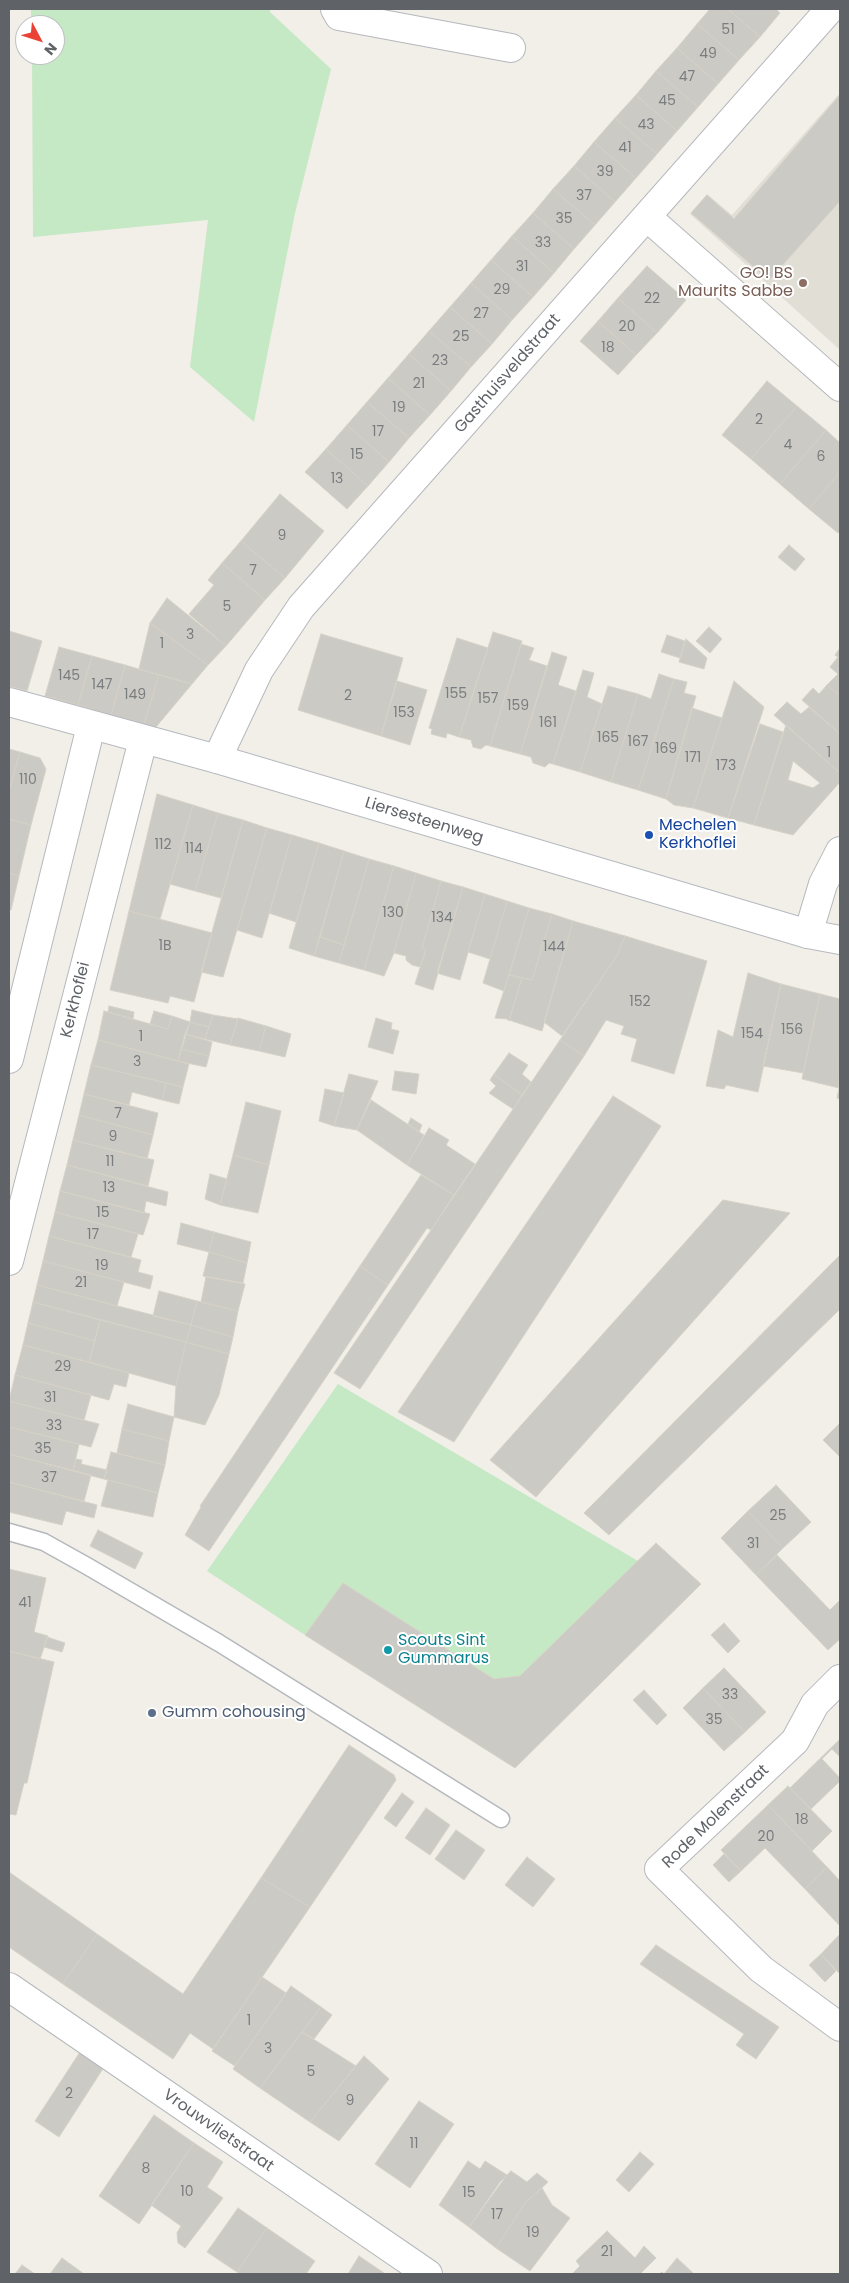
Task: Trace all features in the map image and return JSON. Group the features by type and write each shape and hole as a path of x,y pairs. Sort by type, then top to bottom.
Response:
{"street":[{"path":"335,9 339,16 510,48"},
{"name":"Gasthuisveldstraat","path":"217,760 259,670 301,607 830,9"},
{"path":"647,217 840,387"},
{"name":"Liersesteenweg","path":"9,702 217,760 808,934 840,940"},
{"path":"9,1059 91,726"},
{"name":"Kerkhoflei","path":"9,1261 143,740"},
{"path":"808,934 823,884 840,851"},
{"name":"Rode Molenstraat","path":"838,2021 761,1969 659,1869 795,1741 815,1704 840,1679"},
{"name":"Vrouwvlietstraat","path":"9,1987 428,2274"}],"lane":[{"path":"9,1532 44,1542 219,1643 501,1819"}],"shaded area":[{"name":"GO! BS Maurits Sabbe","path":"840,93 840,350 690,214 707,194 732,215"}],"green space":[{"path":"31,9 270,9 270,12 331,69 295,213 254,422 190,367 208,220 33,237 32,65 65,65 65,15 31,15"},
{"path":"338,1384 638,1561 520,1676 494,1679 343,1583 305,1635 207,1571"}],"building":[{"path":"710,9 728,9 760,37 739,60 697,24"},
{"path":"728,9 776,9 780,13 760,37"},
{"path":"697,24 739,60 718,84 677,48"},
{"path":"677,48 718,84 698,107 656,71"},
{"path":"656,71 698,107 677,131 636,95"},
{"path":"636,95 677,131 657,154 615,118"},
{"name":"GO! BS Maurits Sabbe","path":"840,95 840,201 769,280 691,213 707,195 734,219"},
{"path":"615,118 657,154 636,178 594,142"},
{"path":"594,142 636,178 615,202 574,166"},
{"path":"574,166 615,202 595,225 553,189"},
{"path":"553,189 595,225 574,249 533,213"},
{"path":"533,213 574,249 554,273 512,236"},
{"path":"512,236 554,273 533,297 491,260"},
{"path":"491,260 533,297 512,320 471,283"},
{"path":"647,266 686,300 657,333 618,298"},
{"path":"471,283 512,320 492,344 450,307"},
{"path":"618,298 657,333 636,355 598,321"},
{"path":"450,307 492,344 471,367 429,331"},
{"path":"598,321 636,355 618,375 580,341"},
{"path":"429,331 471,367 451,391 409,354"},
{"path":"409,354 451,391 430,415 388,378"},
{"path":"388,378 430,415 409,438 367,402"},
{"path":"767,381 797,406 751,459 722,435"},
{"path":"367,402 409,438 389,462 347,425"},
{"path":"797,406 826,430 780,484 751,459"},
{"path":"347,425 389,462 368,486 326,449"},
{"path":"826,430 840,443 840,472 809,509 780,484"},
{"path":"326,449 368,486 347,509 305,472"},
{"path":"840,472 840,531 838,533 809,509"},
{"path":"280,494 324,531 285,578 241,541"},
{"path":"241,541 285,578 265,600 222,563"},
{"path":"789,545 805,559 795,571 778,557"},
{"path":"222,563 265,600 226,646 189,614 214,585 208,580"},
{"path":"167,598 226,646 208,665 150,623"},
{"path":"150,623 208,665 192,684 139,669"},
{"path":"709,627 722,639 710,653 696,641"},
{"path":"9,631 42,641 27,691 9,686"},
{"path":"493,632 522,641 490,746 486,745 481,749 473,747 471,740 459,737"},
{"path":"321,634 403,658 381,736 298,710"},
{"path":"667,635 685,641 680,658 661,652"},
{"path":"457,638 488,648 459,737 447,733 446,738 431,734 432,729 429,728"},
{"path":"686,639 707,658 704,669 679,662"},
{"path":"521,644 534,648 529,660 547,666 520,754 490,746"},
{"path":"59,647 92,656 78,705 45,696"},
{"path":"840,648 840,659 835,655"},
{"path":"552,652 567,657 558,685 576,691 553,764 549,763 545,767 533,763 531,757 520,754"},
{"path":"92,656 125,665 111,715 78,705"},
{"path":"838,657 840,659 840,696 827,685 838,674 830,667"},
{"path":"125,665 159,675 144,724 111,715"},
{"path":"583,670 594,673 587,697 602,704 580,772 553,764"},
{"path":"659,674 674,679 638,790 611,782 638,694 651,699"},
{"path":"159,675 192,684 156,727 144,724"},
{"path":"674,679 687,682 684,693 696,696 666,799 638,790"},
{"path":"397,681 427,690 410,745 381,736"},
{"path":"734,681 764,707 728,818 693,808"},
{"path":"827,685 840,696 840,734 802,700 813,688 819,694"},
{"path":"608,686 638,694 611,782 580,772"},
{"path":"787,702 801,714 809,707 840,734 840,773 774,715"},
{"path":"692,708 722,718 693,808 674,805 666,799"},
{"path":"760,724 783,732 754,825 728,818"},
{"path":"786,725 840,773 840,782 793,835 754,825","holes":["793,761 820,783 813,788 788,780"]},
{"path":"9,749 20,752 9,791"},
{"path":"20,752 40,758 46,769 31,825 9,819 9,791"},
{"path":"157,794 193,805 160,919 129,911"},
{"path":"193,805 218,813 195,891 170,884"},
{"path":"218,813 243,820 221,898 195,891"},
{"path":"9,819 31,825 19,876 9,873"},
{"path":"243,820 267,828 223,977 201,972"},
{"path":"267,828 292,835 262,938 237,930"},
{"path":"292,835 319,843 296,922 269,913"},
{"path":"319,843 344,851 314,956 289,948"},
{"path":"344,851 369,859 344,945 320,937"},
{"path":"369,859 394,866 364,970 339,963"},
{"path":"394,866 416,873 394,953 384,976 364,970"},
{"path":"9,873 19,876 11,910 9,909"},
{"path":"416,873 441,881 422,948 426,950 420,967 412,965 406,960 406,956 394,953"},
{"path":"441,881 463,887 433,990 415,984 426,950 422,948"},
{"path":"463,887 485,894 460,980 437,973"},
{"path":"485,894 507,901 490,959 468,952"},
{"path":"507,901 529,908 504,991 483,983"},
{"path":"529,908 552,914 532,980 509,975"},
{"path":"129,911 212,933 194,1002 170,996 168,1003 110,990"},
{"path":"552,914 573,921 542,1031 509,1020 522,978 532,980"},
{"path":"573,921 625,936 618,954 562,1036 544,1022"},
{"path":"625,936 707,961 674,1074 631,1061 637,1039 621,1034 624,1026 606,1020 584,1056 560,1040 618,954"},
{"path":"320,937 344,945 339,963 314,956"},
{"path":"748,973 781,984 758,1092 726,1085 724,1089 706,1086 718,1030 733,1037"},
{"path":"509,975 522,978 509,1021 507,1019 495,1018"},
{"path":"781,984 820,994 803,1073 763,1066"},
{"path":"820,994 840,999 839,1088 802,1079"},
{"path":"109,1006 134,1012 133,1019 108,1012"},
{"path":"192,1010 213,1015 209,1027 190,1022"},
{"path":"104,1011 168,1029 172,1016 190,1022 178,1061 98,1040"},
{"path":"154,1011 172,1016 168,1029 150,1024"},
{"path":"213,1015 238,1019 230,1045 205,1039"},
{"path":"238,1018 266,1026 259,1051 230,1045"},
{"path":"376,1018 392,1023 391,1029 399,1031 393,1054 368,1047"},
{"path":"190,1022 209,1027 205,1039 185,1034"},
{"path":"266,1026 291,1034 285,1057 259,1051"},
{"path":"185,1034 212,1042 209,1056 181,1049"},
{"path":"98,1040 189,1064 183,1087 91,1065"},
{"path":"560,1040 584,1056 360,1389 334,1373"},
{"path":"181,1049 209,1056 206,1067 178,1061"},
{"path":"509,1053 528,1065 522,1074 531,1082 522,1095 494,1074"},
{"path":"91,1065 166,1083 162,1100 132,1092 129,1105 84,1094"},
{"path":"395,1071 419,1074 416,1094 392,1090"},
{"path":"349,1074 378,1081 357,1130 334,1126"},
{"path":"494,1074 522,1095 513,1109 489,1093 496,1086 490,1080"},
{"path":"166,1083 183,1087 179,1104 162,1100"},
{"path":"840,1084 840,1099 837,1098"},
{"path":"325,1089 344,1093 334,1126 319,1121"},
{"path":"84,1094 158,1113 153,1135 79,1115"},
{"path":"613,1096 661,1126 454,1442 398,1412"},
{"path":"371,1100 424,1135 407,1165 357,1130"},
{"path":"246,1102 281,1111 269,1165 233,1155"},
{"path":"79,1115 153,1135 147,1159 73,1140"},
{"path":"411,1118 422,1125 419,1132 408,1124"},
{"path":"429,1128 449,1140 446,1145 475,1164 454,1195 407,1165"},
{"path":"73,1140 154,1160 148,1186 67,1165"},
{"path":"233,1155 269,1165 258,1213 220,1205"},
{"path":"67,1165 168,1192 166,1206 146,1201 144,1213 60,1191"},
{"path":"210,1174 227,1179 220,1205 205,1199"},
{"path":"421,1175 454,1195 431,1230 427,1228 388,1285 360,1266"},
{"path":"60,1191 150,1214 143,1235 55,1212"},
{"path":"723,1200 790,1213 536,1497 490,1460"},
{"path":"55,1212 138,1234 131,1257 49,1236"},
{"path":"181,1223 214,1232 209,1252 177,1244"},
{"path":"214,1232 251,1242 247,1263 209,1252"},
{"path":"49,1236 141,1260 138,1272 153,1276 150,1289 43,1261"},
{"path":"209,1252 247,1263 243,1283 203,1276"},
{"path":"840,1255 840,1309 609,1535 584,1513"},
{"path":"43,1261 124,1282 117,1306 37,1285"},
{"path":"360,1266 388,1285 209,1551 185,1535 200,1506"},
{"path":"206,1277 245,1284 238,1311 201,1302"},
{"path":"37,1285 191,1325 186,1342 33,1302"},
{"path":"159,1291 197,1301 191,1325 153,1316"},
{"path":"197,1301 238,1311 233,1337 191,1325"},
{"path":"33,1302 100,1320 95,1341 28,1323"},
{"path":"100,1320 186,1342 176,1386 89,1362"},
{"path":"28,1323 95,1341 89,1362 23,1345"},
{"path":"191,1325 233,1337 229,1354 186,1342"},
{"path":"186,1342 229,1354 219,1395 205,1425 174,1417 176,1386"},
{"path":"23,1345 129,1373 126,1387 114,1384 109,1400 15,1375"},
{"path":"15,1375 91,1395 84,1420 9,1401"},
{"path":"9,1401 99,1424 91,1447 9,1427"},
{"path":"128,1404 174,1417 169,1441 122,1429"},
{"path":"840,1423 840,1457 823,1440"},
{"path":"9,1427 79,1444 73,1471 9,1454"},
{"path":"122,1429 169,1441 165,1465 117,1453"},
{"path":"111,1452 165,1465 158,1493 104,1479"},
{"path":"9,1454 91,1475 84,1501 9,1482"},
{"path":"76,1459 82,1460 81,1464 107,1470 104,1479 73,1471"},
{"path":"108,1480 158,1493 153,1517 101,1506"},
{"path":"9,1482 97,1505 94,1518 66,1511 62,1525 9,1512"},
{"path":"776,1485 811,1522 783,1548 748,1511"},
{"path":"748,1511 783,1548 756,1575 721,1538"},
{"path":"98,1530 143,1553 135,1569 90,1546"},
{"name":"Scouts Sint Gummarus","path":"656,1543 701,1584 515,1768 305,1635 343,1583 494,1679 520,1676"},
{"path":"777,1555 830,1610 840,1600 840,1639 828,1650 756,1575"},
{"path":"9,1569 46,1578 34,1632 48,1636 40,1659 9,1651"},
{"path":"724,1623 740,1641 728,1653 711,1635"},
{"path":"47,1637 65,1643 62,1652 44,1647"},
{"path":"9,1651 54,1662 27,1783 24,1783 16,1815 9,1814"},
{"path":"724,1668 766,1712 745,1732 703,1688"},
{"path":"703,1688 745,1732 724,1751 683,1708"},
{"path":"644,1690 667,1715 657,1725 633,1700"},
{"path":"840,1739 840,1757 832,1749 822,1759 840,1778 840,1781 811,1809 790,1788"},
{"path":"349,1745 394,1775 396,1780 310,1907 261,1878"},
{"path":"788,1786 832,1831 812,1851 768,1805"},
{"path":"402,1793 414,1802 396,1827 384,1818"},
{"path":"768,1805 827,1867 805,1889 765,1848 741,1871 721,1850"},
{"path":"426,1808 450,1825 430,1855 405,1838"},
{"path":"456,1830 485,1850 464,1880 435,1859"},
{"path":"724,1854 741,1871 729,1882 713,1865"},
{"path":"527,1857 555,1879 533,1907 505,1885"},
{"path":"827,1867 840,1881 840,1926 805,1889"},
{"path":"9,1872 97,1934 63,1984 9,1947"},
{"path":"261,1878 310,1907 213,2049 190,2033 173,2059 63,1984 97,1934 183,1994"},
{"path":"840,1934 840,1974 821,1954"},
{"path":"656,1945 779,2027 756,2059 736,2045 744,2034 640,1964"},
{"path":"821,1954 836,1971 825,1982 809,1965"},
{"path":"262,1977 286,1993 235,2066 212,2051"},
{"path":"291,1986 321,2007 260,2088 233,2069"},
{"path":"321,2007 332,2015 314,2039 302,2032"},
{"path":"302,2032 356,2066 310,2122 260,2088"},
{"path":"80,2052 104,2067 59,2137 35,2121"},
{"path":"364,2056 389,2079 339,2141 310,2122"},
{"path":"419,2101 454,2124 410,2188 375,2164"},
{"path":"154,2115 194,2143 139,2224 99,2196"},
{"path":"194,2143 223,2162 207,2187 223,2198 185,2248 178,2243 177,2233 181,2226 151,2205"},
{"path":"640,2152 654,2164 629,2192 616,2180"},
{"path":"468,2161 480,2169 485,2161 507,2175 469,2227 439,2205"},
{"path":"511,2171 527,2182 537,2173 548,2182 525,2203 496,2248 469,2227 500,2182"},
{"path":"542,2188 552,2205 570,2218 530,2271 496,2248 525,2203"},
{"path":"238,2208 267,2228 237,2272 207,2252"},
{"path":"267,2228 315,2261 306,2274 240,2274 237,2272"},
{"path":"607,2231 635,2258 644,2246 656,2258 640,2274 572,2274 580,2266 576,2261"},
{"path":"359,2256 384,2273 348,2274"},
{"path":"62,2258 84,2274 50,2274"},
{"path":"677,2258 694,2274 664,2274"},
{"path":"22,2265 35,2274 15,2274"}],"place":[{"name":"GO! BS Maurits Sabbe","path":"803,283"},
{"name":"Mechelen Kerkhoflei","path":"649,835"},
{"name":"Scouts Sint Gummarus","path":"388,1650"},
{"name":"Gumm cohousing","path":"152,1713"}]}
